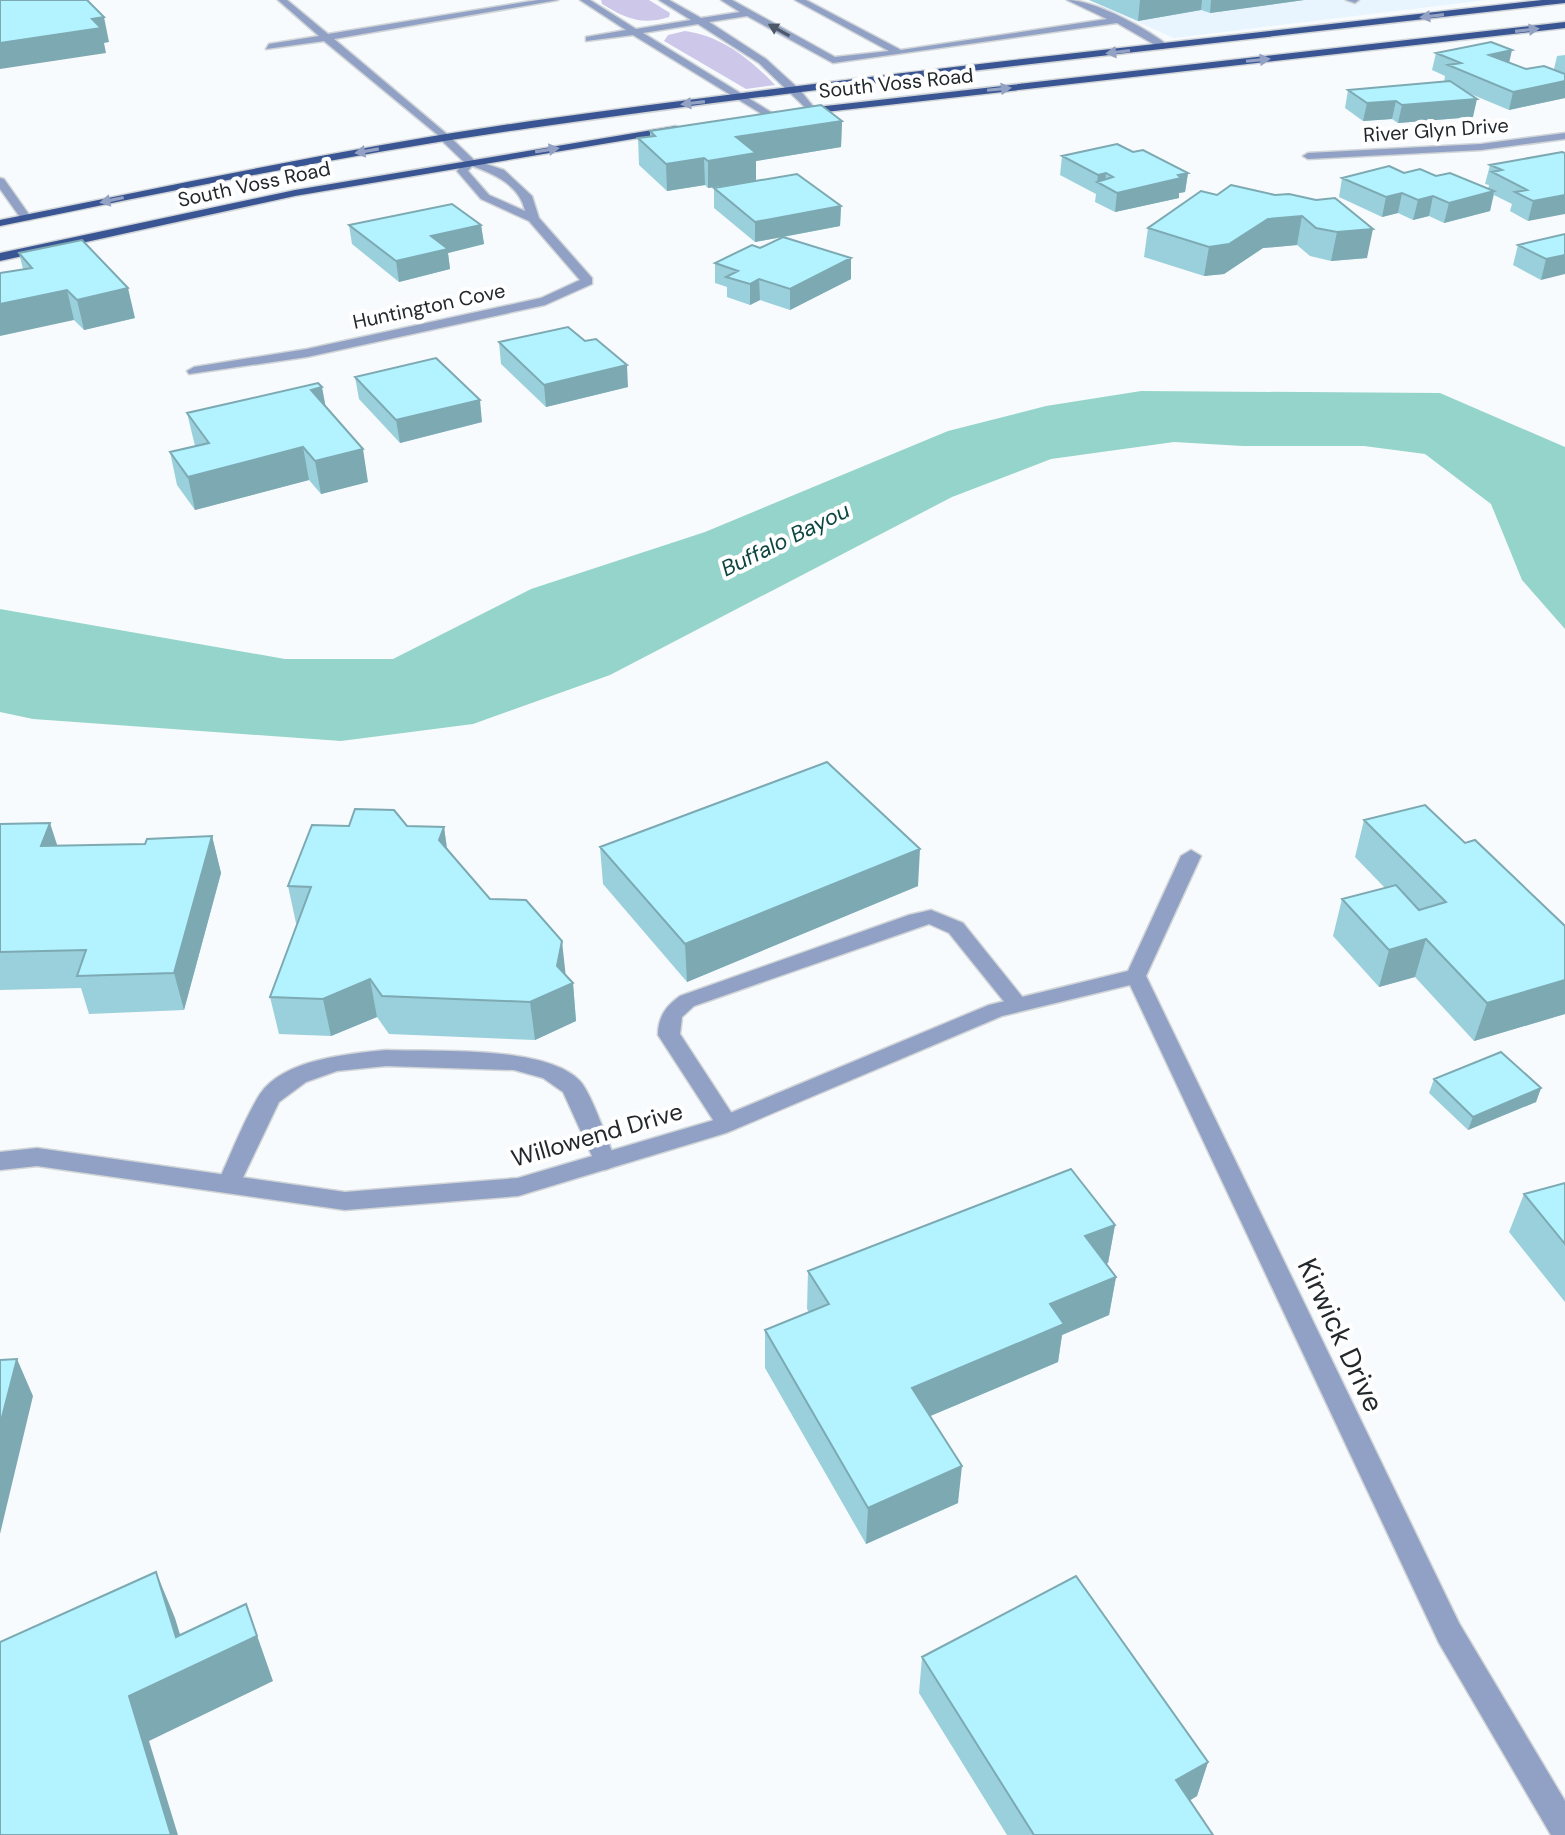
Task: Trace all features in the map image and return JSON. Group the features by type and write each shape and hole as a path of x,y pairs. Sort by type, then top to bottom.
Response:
{"main road":[{"name":"South Voss Road","path":"0,223 249,172 444,137 796,90 1559,2"},
{"name":"South Voss Road","path":"756,118 1565,25"},
{"path":"1165,47 1198,67"},
{"name":"South Voss Road","path":"4,254 295,193 688,127"}],"street":[{"name":"Huntington Cove","path":"282,0 470,162 500,172 528,198 533,219"},
{"path":"269,47 554,0"},
{"path":"584,0 770,116"},
{"path":"663,0 766,61 796,90 811,110"},
{"path":"725,0 833,60 1118,20"},
{"path":"799,0 900,53"},
{"path":"1071,0 1118,20 1165,47"},
{"path":"589,39 749,13"},
{"name":"River Glyn Drive","path":"1308,156 1481,147 1565,136"},
{"name":"Huntington Cove","path":"194,371 307,353 545,301 588,281 533,219 485,197 462,171 470,162"},
{"path":"0,181 26,218"},
{"path":"1136,976 1191,856"},
{"path":"727,1123 669,1035 668,1020 687,1001 931,917 956,928 1017,1004"},
{"name":"Willowend Drive","path":"0,1161 37,1157 345,1201 518,1187 727,1123 996,1010 1136,976"},
{"name":"Kirwick Drive","path":"1136,976 1449,1633 1565,1830"},
{"path":"229,1184 270,1097 298,1076 311,1071 335,1063 386,1058 514,1062 550,1072 572,1087 605,1161"}],"shaded area":[{"path":"601,0 649,0 670,13 669,17 659,20 642,21 610,9"},
{"path":"1088,0 1487,0 1174,38"},
{"path":"685,31 723,43 756,66 775,85 746,89 664,41 668,35"}],"water":[{"name":"Buffalo Bayou","path":"1141,391 1440,393 1565,447 1565,629 1522,580 1491,504 1425,454 1364,446 1243,446 1174,442 1051,459 952,497 610,675 473,724 341,741 33,719 0,712 0,609 285,659 393,659 531,589 705,532 948,431 1046,406"}],"building":[{"path":"0,0 87,0 104,17 92,19 101,28 0,43"},
{"path":"1491,42 1512,50 1489,55 1526,69 1544,66 1565,74 1565,81 1513,92 1448,65 1461,63 1436,53"},
{"path":"1450,81 1477,99 1402,105 1396,101 1367,103 1348,90"},
{"path":"821,105 842,121 736,137 756,153 666,164 638,138 655,136 650,131"},
{"path":"1117,144 1133,152 1143,150 1188,173 1178,175 1181,178 1117,193 1097,182 1113,177 1106,173 1098,175 1062,156"},
{"path":"1565,153 1565,195 1533,201 1515,192 1527,190 1492,172 1502,170 1490,165"},
{"path":"1389,166 1404,173 1420,169 1436,176 1450,173 1494,191 1449,203 1433,196 1418,200 1402,193 1386,197 1342,178"},
{"path":"797,174 841,206 755,222 714,188"},
{"path":"1231,185 1275,195 1289,194 1316,200 1335,198 1373,229 1337,232 1316,228 1302,216 1268,219 1229,244 1209,247 1148,228 1201,191 1217,195"},
{"path":"452,204 481,225 431,236 448,249 396,261 349,225"},
{"path":"1565,234 1565,255 1546,259 1518,245"},
{"path":"783,237 851,258 790,289 759,279 750,284 726,277 738,271 715,263 752,245 760,248"},
{"path":"82,240 128,288 77,300 67,290 0,304 0,273 32,268 19,253"},
{"path":"568,327 585,341 596,339 627,365 544,385 499,342"},
{"path":"436,358 480,400 396,420 355,377"},
{"path":"318,383 322,387 311,390 363,449 315,461 303,447 188,477 170,452 209,443 187,413"},
{"path":"827,762 920,849 685,944 600,847"},
{"path":"1425,805 1465,843 1475,840 1565,926 1565,980 1487,1003 1426,939 1389,950 1342,899 1396,885 1419,910 1446,902 1364,820"},
{"path":"355,809 394,810 407,826 444,827 439,840 490,899 526,900 562,941 557,966 573,983 530,1002 382,996 370,979 323,999 270,997 311,887 288,886 312,825 349,826"},
{"path":"50,823 41,846 145,844 147,839 212,836 174,973 77,976 86,950 0,952 0,824"},
{"path":"1501,1052 1541,1088 1473,1117 1434,1079"},
{"path":"1071,1169 1115,1225 1085,1236 1116,1277 1050,1304 1064,1324 912,1388 962,1466 868,1508 765,1330 829,1304 808,1271"},
{"path":"1565,1183 1565,1244 1524,1194"},
{"path":"17,1359 0,1425 0,1360"},
{"path":"156,1572 176,1637 246,1604 257,1636 129,1696 171,1835 0,1835 0,1642"},
{"path":"1076,1576 1208,1762 1176,1780 1213,1835 1034,1835 922,1657"}]}
